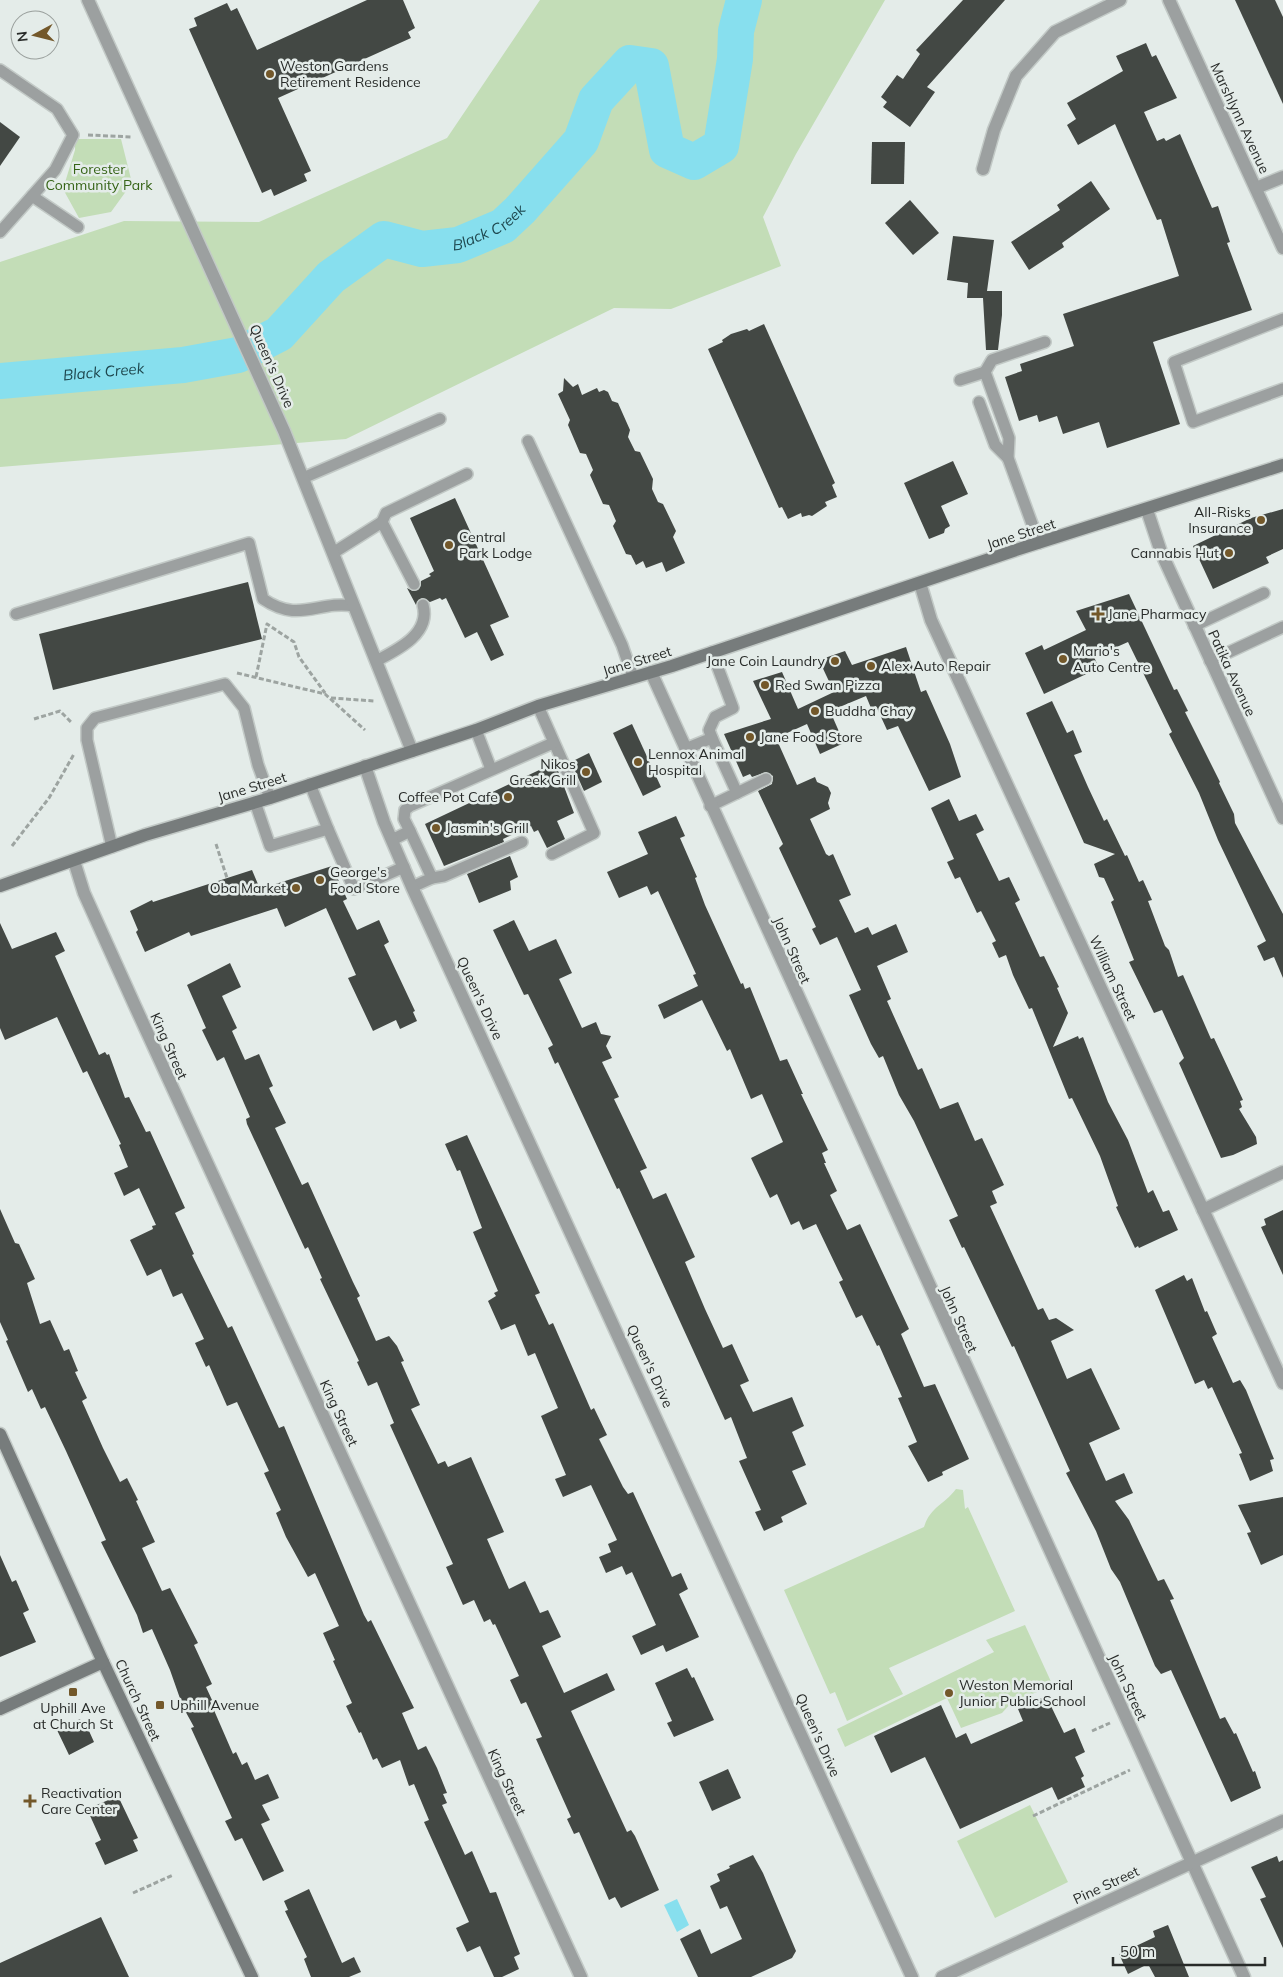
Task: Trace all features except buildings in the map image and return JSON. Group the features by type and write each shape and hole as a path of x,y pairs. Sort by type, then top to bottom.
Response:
{"main road":[{"name":"Jane Street","path":"0,886 112,847 270,798 476,730 538,706 651,672 1039,543 1283,465"},
{"name":"Church Street","path":"0,1434 103,1662 252,1977"},
{"path":"0,1709 103,1662"}],"street":[{"name":"Queen's Drive","path":"88,0 284,431 412,751"},
{"path":"983,169 994,130 1016,76 1055,32 1120,0"},
{"name":"Marshlynn Avenue","path":"1169,0 1283,248"},
{"path":"1256,188 1283,177"},
{"name":"Patika Avenue","path":"1147,510 1161,552 1283,818"},
{"name":"William Street","path":"920,583 932,620 1283,1383"},
{"name":"John Street","path":"651,672 710,806 1244,1977"},
{"name":"Queen's Drive","path":"365,766 392,840 412,886 912,1977"},
{"name":"King Street","path":"74,861 84,893 135,1006 580,1977"},
{"path":"1203,1210 1283,1172"},
{"name":"Pine Street","path":"942,1977 1283,1821"}],"lane":[{"path":"0,70 57,109 72,135 55,170 0,232"},
{"path":"32,196 78,227"},
{"path":"1283,319 1174,362 1193,422 1283,389"},
{"path":"1039,543 1008,458 1009,438 986,372 992,360 1046,342"},
{"path":"960,380 986,372"},
{"path":"979,402 995,446 1008,458"},
{"path":"303,478 440,419"},
{"path":"528,442 622,645 633,677"},
{"path":"333,553 382,522 386,513 467,474"},
{"path":"382,522 414,584"},
{"path":"16,614 249,543 263,599 277,608 290,611 310,611 340,604 354,606"},
{"path":"1194,626 1264,594"},
{"path":"376,662 400,649 417,635 426,614 423,605"},
{"path":"1210,661 1283,627"},
{"path":"712,652 733,708 715,717 709,730 737,793"},
{"path":"112,847 87,740 87,728 94,718 225,684 244,708 258,765 270,798"},
{"path":"538,706 594,834 552,854"},
{"path":"476,730 491,769"},
{"path":"685,749 712,738"},
{"path":"432,878 404,820 405,810 491,769 553,743"},
{"path":"710,806 766,779"},
{"path":"310,784 354,889 404,867"},
{"path":"256,802 270,846 328,829"},
{"path":"392,840 410,831"},
{"path":"412,886 432,878 444,876 522,842"}],"path":[{"path":"72,135 152,138"},
{"path":"256,677 267,624 294,642 299,657 325,694"},
{"path":"330,698 378,701"},
{"path":"34,719 60,711 75,726"},
{"path":"12,846 49,798 77,749"},
{"path":"216,844 227,878"},
{"path":"1092,1731 1110,1723"},
{"path":"1033,1816 1130,1770"},
{"path":"133,1893 172,1875"}],"green space":[{"path":"540,0 885,0 796,154 763,217 781,266 671,309 614,308 346,439 0,467 0,262 124,221 259,222 447,138"},
{"name":"Forester Community Park","path":"75,139 121,139 132,183 111,212 79,218 63,189 75,150"},
{"path":"956,1489 963,1490 965,1509 968,1507 1015,1611 889,1668 903,1694 847,1721 835,1692 830,1694 784,1590 924,1527 934,1510"},
{"path":"1025,1625 1053,1686 1013,1701 1002,1713 961,1728 947,1698 845,1747 837,1729 994,1652 986,1640"},
{"path":"1030,1805 1068,1882 995,1918 957,1841"}],"water":[{"path":"677,1899 689,1925 677,1932 664,1905"}],"waterway":[{"name":"Black Creek","path":"0,381 183,365 238,355 279,334 331,277 384,239 422,249 458,245 503,226 520,210 581,141 596,100 630,63 651,66 667,150 694,162 721,146 735,59 736,31 744,0"}],"place":[{"name":"Weston Gardens Retirement Residence","path":"270,74"},
{"name":"All-Risks Insurance","path":"1261,520"},
{"name":"Central Park Lodge","path":"449,545"},
{"name":"Cannabis Hut","path":"1229,553"},
{"name":"Jane Pharmacy","path":"1098,614"},
{"name":"Mario's Auto Centre","path":"1063,659"},
{"name":"Jane Coin Laundry","path":"835,661"},
{"name":"Alex Auto Repair","path":"871,666"},
{"name":"Red Swan Pizza","path":"765,685"},
{"name":"Buddha Chay","path":"815,711"},
{"name":"Jane Food Store","path":"750,737"},
{"name":"Lennox Animal Hospital","path":"638,762"},
{"name":"Nikos Greek Grill","path":"586,772"},
{"name":"Coffee Pot Cafe","path":"508,797"},
{"name":"Jasmin's Grill","path":"436,828"},
{"name":"George's Food Store","path":"320,880"},
{"name":"Oba Market","path":"296,888"},
{"name":"Uphill Ave at Church St","path":"73,1692"},
{"name":"Weston Memorial Junior Public School","path":"949,1693"},
{"name":"Uphill Avenue","path":"160,1705"},
{"name":"Reactivation Care Center","path":"30,1801"}]}
